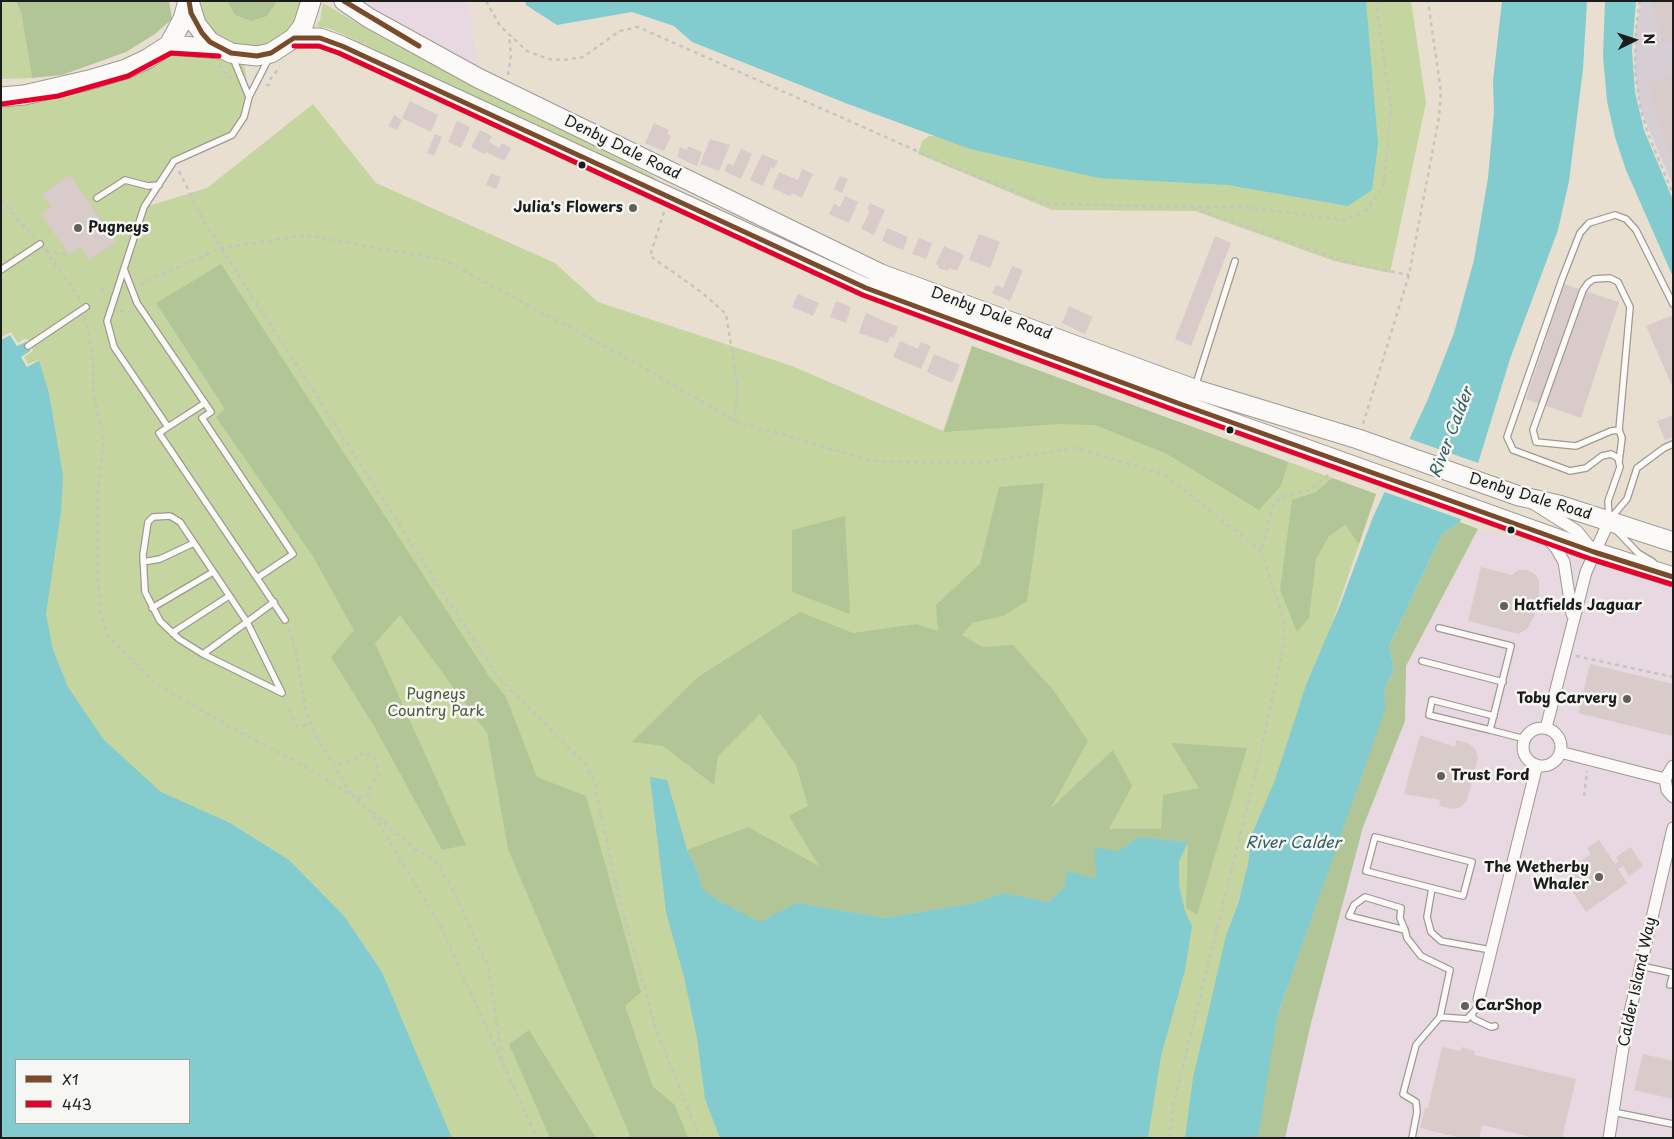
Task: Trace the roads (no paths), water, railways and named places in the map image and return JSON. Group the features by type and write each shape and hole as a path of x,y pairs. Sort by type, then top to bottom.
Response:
{"main road":[{"path":"1,97 56,89 116,72 147,59 169,45 183,19 188,1"},
{"path":"188,1 191,13 202,34 226,51"},
{"path":"169,45 257,56 271,53 294,38 303,26 311,1"},
{"name":"Denby Dale Road","path":"344,1 369,18 502,90 881,274 1194,389 1358,439 1519,496 1559,505 1673,542"},
{"name":"Denby Dale Road","path":"294,38 320,38 342,46 866,288 1539,533 1594,552 1673,575"}],"street":[{"path":"1519,496 1577,531 1594,552"},
{"path":"1546,728 1586,572 1609,521"},
{"path":"1539,533 1556,548 1564,562 1568,578 1573,621"},
{"path":"1546,728 1560,740 1558,757 1549,764 1537,765 1531,762 1524,752 1525,739 1534,730 1546,728"},
{"path":"1560,752 1665,779"},
{"path":"1479,999 1537,765"},
{"path":"1673,766 1665,779 1667,790 1673,797"},
{"name":"Calder Island Way","path":"1609,1138 1626,1029 1673,828"}],"lane":[{"path":"226,51 249,97"},
{"path":"168,427 114,347 107,321 144,207 174,161 232,135 244,118 249,97 271,53"},
{"path":"97,198 125,180 148,186 159,185"},
{"path":"1619,463 1618,458 1611,454 1602,456 1586,468 1570,471 1513,450 1508,437 1580,233 1589,223 1601,219 1615,215 1626,219 1636,230 1673,304"},
{"path":"1,270 40,244"},
{"path":"1194,389 1235,260"},
{"path":"124,269 137,303 211,412 202,418 294,554 257,578"},
{"path":"1619,430 1611,431 1576,446 1536,442 1533,430 1583,290 1588,282 1601,278 1610,278 1618,282 1630,306 1619,430 1622,438 1620,467 1608,501 1609,521 1638,553 1673,575"},
{"path":"28,346 86,307"},
{"path":"204,403 160,433 285,620"},
{"path":"1609,521 1627,499 1637,468 1664,448 1673,444"},
{"path":"153,516 170,516 180,522 247,622 282,693 203,654 172,633 160,622 145,592 143,562 148,522 153,516"},
{"path":"143,562 160,559 194,544"},
{"path":"152,608 213,572"},
{"path":"172,633 229,596"},
{"path":"203,654 274,602"},
{"path":"1439,628 1512,646 1490,730"},
{"path":"1422,661 1503,682"},
{"path":"1494,716 1432,700 1429,715 1525,739"},
{"path":"1375,837 1472,862 1463,896 1432,888 1366,871 1375,837"},
{"path":"1432,888 1427,917 1431,932 1441,941 1491,950"},
{"path":"1405,930 1349,916 1354,905 1365,897 1401,908 1400,918 1405,930 1408,938 1421,956 1433,964 1450,970 1440,1017 1416,1045 1403,1094 1416,1102 1417,1112 1412,1138"},
{"path":"1641,966 1673,974 1670,985"},
{"path":"1440,1017 1458,1020 1467,1019 1472,1015 1479,999"},
{"path":"1472,1015 1474,1020 1491,1027 1494,1026"},
{"path":"1612,1112 1673,1124"}],"water":[{"path":"525,1 1366,1 1378,144 1372,190 1348,206 1228,185 1099,178 970,149 848,104 692,42 674,26 632,12 557,25 526,5"},
{"name":"River Calder","path":"1502,1 1587,1 1583,69 1569,181 1558,230 1510,359 1460,522 1442,534 1389,646 1394,669 1384,690 1385,709 1277,1017 1258,1138 1185,1138 1193,1078 1226,936 1239,900 1248,864 1252,834 1275,780 1306,685 1340,605 1373,517 1428,399 1454,333 1474,260 1488,178 1494,112 1493,81"},
{"path":"1605,1 1636,1 1632,50 1635,92 1644,130 1673,200 1673,277 1626,170 1615,137 1607,101 1603,56"},
{"path":"11,335 17,346 26,341 31,351 21,357 27,367 39,361 49,393 63,476 61,511 46,614 53,650 68,687 103,739 161,792 230,823 289,860 344,916 382,972 452,1138 1,1138 1,340"},
{"path":"650,777 667,780 687,850 698,872 702,888 717,900 760,922 796,903 885,918 974,903 1003,893 1049,902 1065,886 1067,871 1096,879 1095,848 1119,851 1139,837 1188,842 1179,861 1179,886 1185,911 1192,926 1185,970 1161,1056 1148,1138 720,1138 705,1099 697,1038 684,977 666,912"}],"place":[{"name":"Julia's Flowers","path":"633,208"},
{"name":"Pugneys","path":"78,228"},
{"name":"Hatfields Jaguar","path":"1504,606"},
{"name":"Toby Carvery","path":"1627,699"},
{"name":"Trust Ford","path":"1441,776"},
{"name":"The Wetherby Whaler","path":"1599,877"},
{"name":"CarShop","path":"1465,1006"}],"park label":[{"name":"Pugneys Country Park","path":"436,704"}]}
